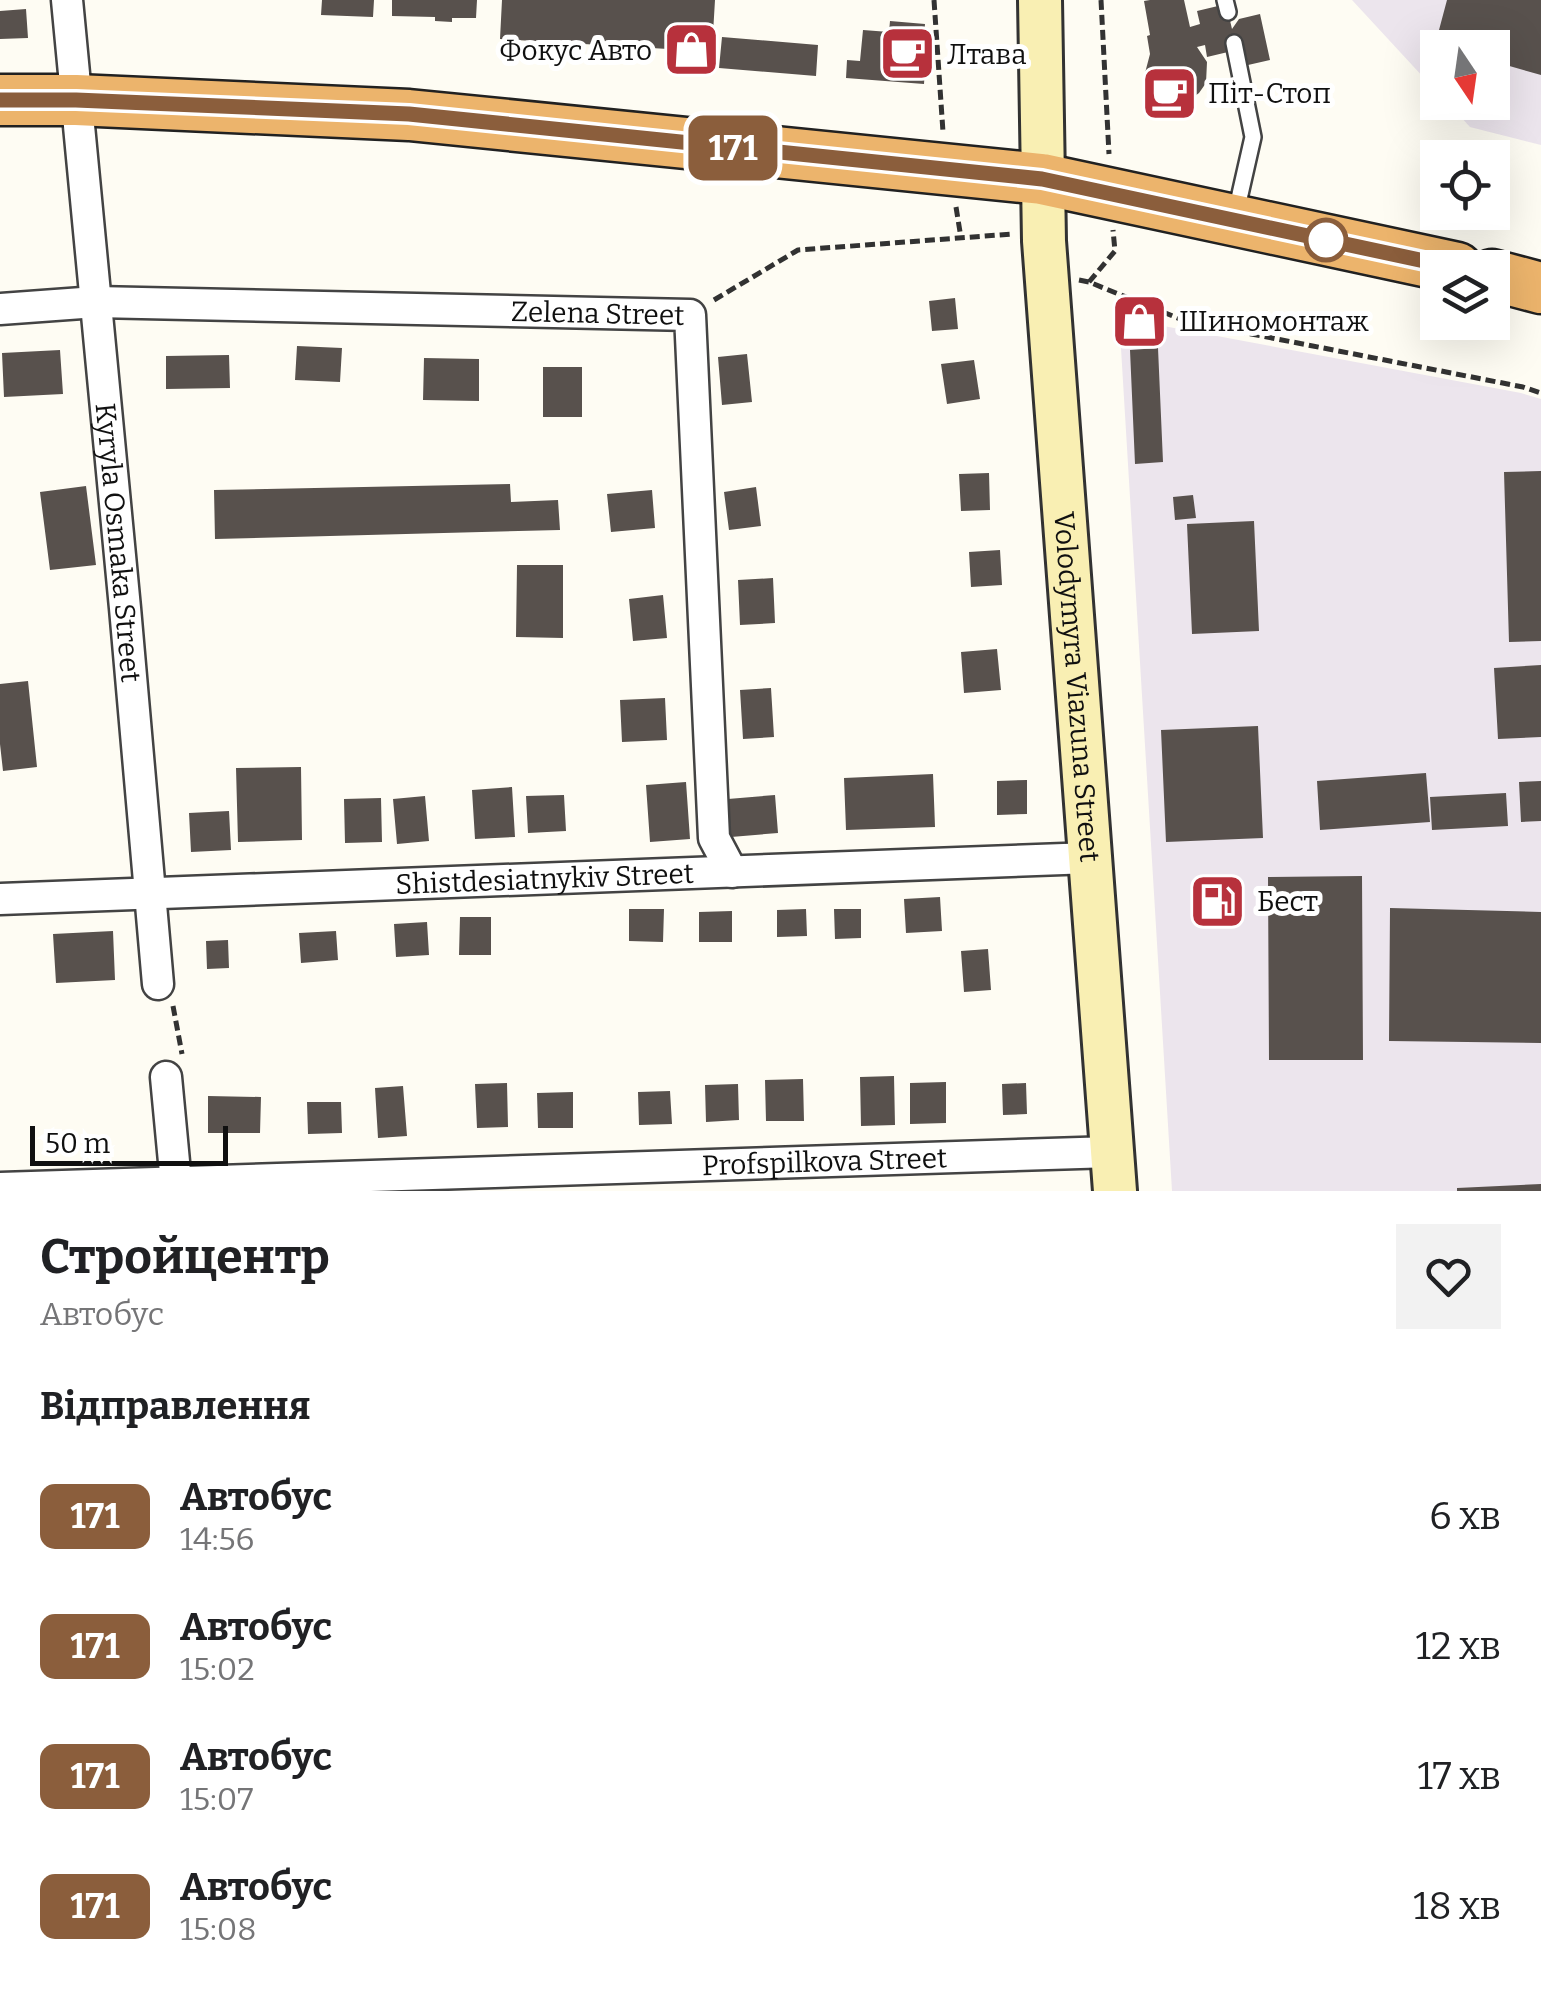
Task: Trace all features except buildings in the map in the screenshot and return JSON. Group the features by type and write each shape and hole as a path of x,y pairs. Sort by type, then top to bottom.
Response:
{"highway":[{"path":"0,100 409,114 1042,179 1420,260"},
{"path":"1510,280 1541,288"}],"main road":[{"name":"Volodymyra Viazuna Street","path":"1040,0 1044,241 1113,1172"}],"street":[{"name":"Kyryla Osmaka Street","path":"67,0 158,984"},
{"name":"Zelena Street","path":"0,309 96,302 690,315 714,838 732,872"},
{"name":"Shistdesiatnykiv Street","path":"0,899 1091,858"},
{"path":"166,1077 176,1182"},
{"name":"Profspilkova Street","path":"0,1188 176,1182 1113,1172"}],"lane":[{"path":"1234,43 1254,136 1234,220"}],"path":[{"path":"934,0 943,132"},
{"path":"1100,0 1108,144"},
{"path":"690,315 798,250 1017,234"},
{"path":"1088,282 1185,321 1541,393"},
{"path":"158,984 170,989 182,1056 166,1077"}],"shaded area":[{"path":"1352,0 1541,0 1541,145 1470,127 1464,120 1510,120 1510,30 1420,30 1420,74"},
{"path":"1158,325 1541,399 1541,1191 1172,1191 1120,332"}],"bus line":[{"name":"171","path":"0,100 409,114 1042,179 1420,260"}],"place":[{"name":"Фокус Авто","path":"691,50"},
{"name":"Лтава","path":"908,54"},
{"name":"Піт-Стоп","path":"1169,93"},
{"name":"Шиномонтаж","path":"1140,321"},
{"name":"Бест","path":"1218,901"}]}
